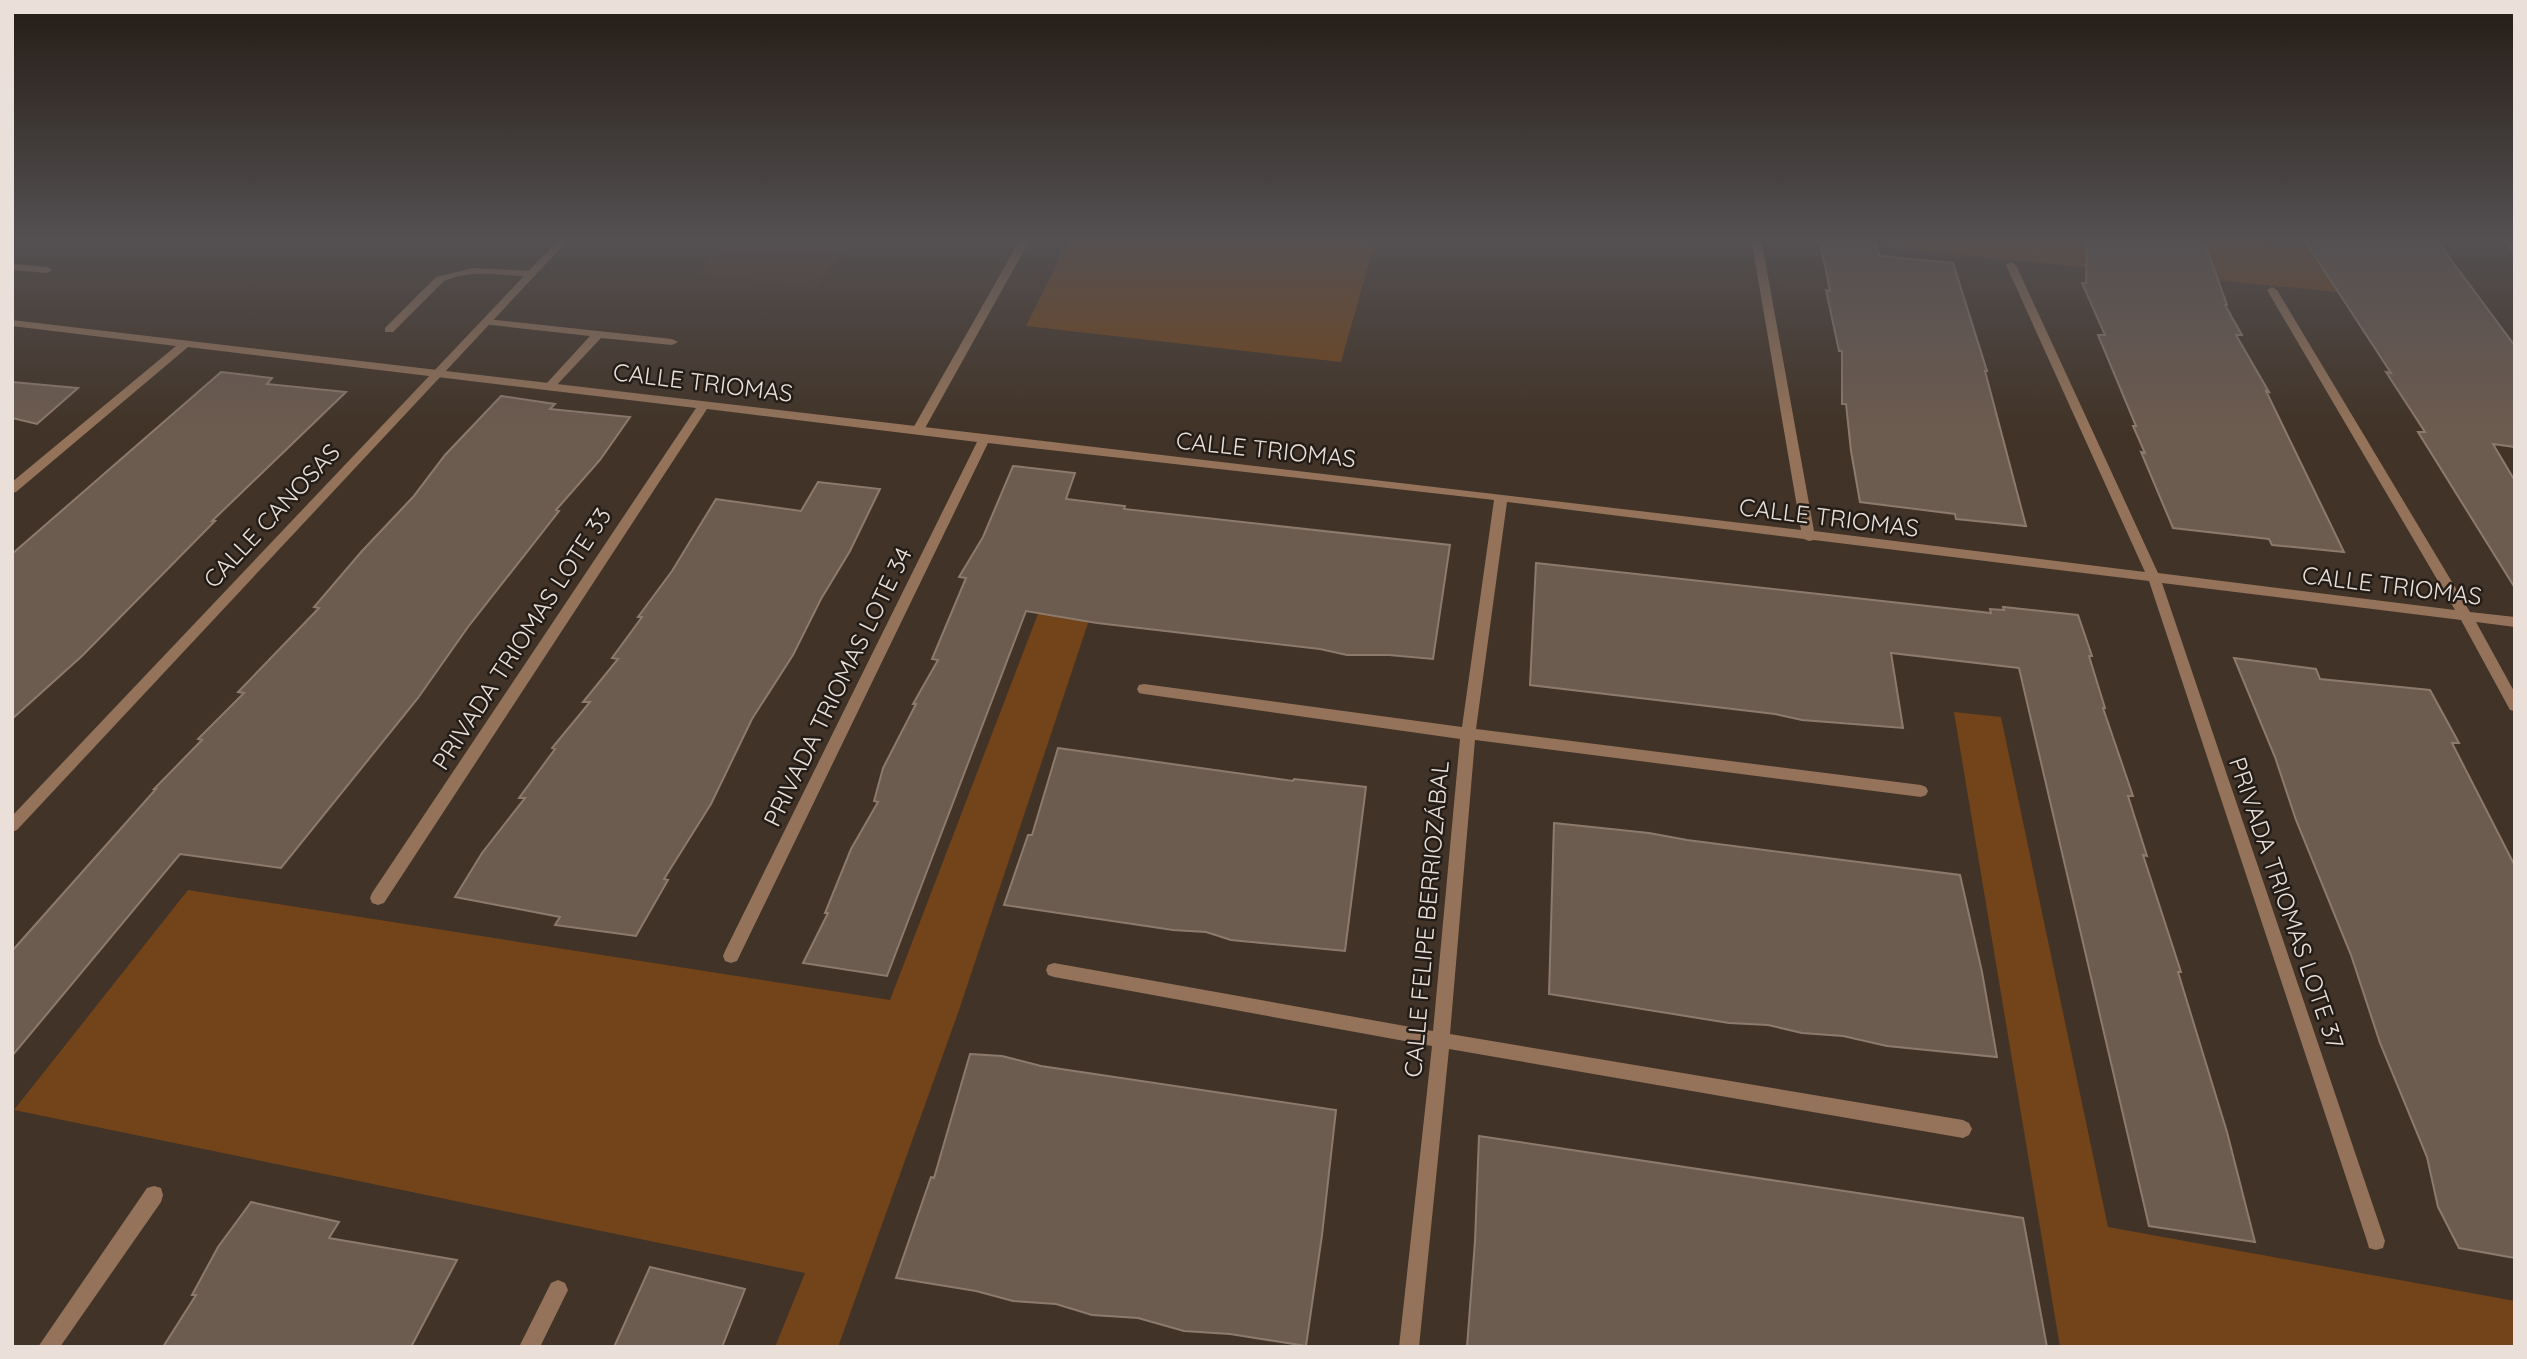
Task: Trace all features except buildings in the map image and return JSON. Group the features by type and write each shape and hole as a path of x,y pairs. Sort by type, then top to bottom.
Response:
{"street":[{"path":"389,330 418,301"},
{"name":"CALLE CANOSAS","path":"12,827 505,301"},
{"path":"918,430 990,301"},
{"path":"1767,301 1809,537"},
{"name":"PRIVADA TRIOMAS LOTE 37","path":"2028,301 2154,578 2376,1241"},
{"path":"2279,301 2466,617 2515,706"},
{"path":"486,322 672,342"},
{"name":"CALLE TRIOMAS","path":"12,323 1501,497 2515,622"},
{"path":"550,386 598,334"},
{"path":"12,489 186,343"},
{"name":"PRIVADA TRIOMAS LOTE 33","path":"378,898 704,405"},
{"name":"PRIVADA TRIOMAS LOTE 34","path":"731,956 985,438"},
{"name":"CALLE FELIPE BERRIOZÁBAL","path":"1409,1347 1441,1040 1468,734 1501,497"},
{"path":"1144,689 1468,734 1921,791"},
{"path":"1054,970 1441,1040 1963,1129"},
{"path":"48,1347 154,1195"},
{"path":"529,1347 558,1290"}],"shaded area":[{"path":"1038,301 1358,301 1341,362 1026,326"},
{"path":"1054,572 1102,581 959,1010 838,1347 775,1347 805,1273 14,1110 188,890 890,1000"},
{"path":"1954,712 2001,717 2108,1227 2515,1301 2515,1347 2060,1347"}]}
